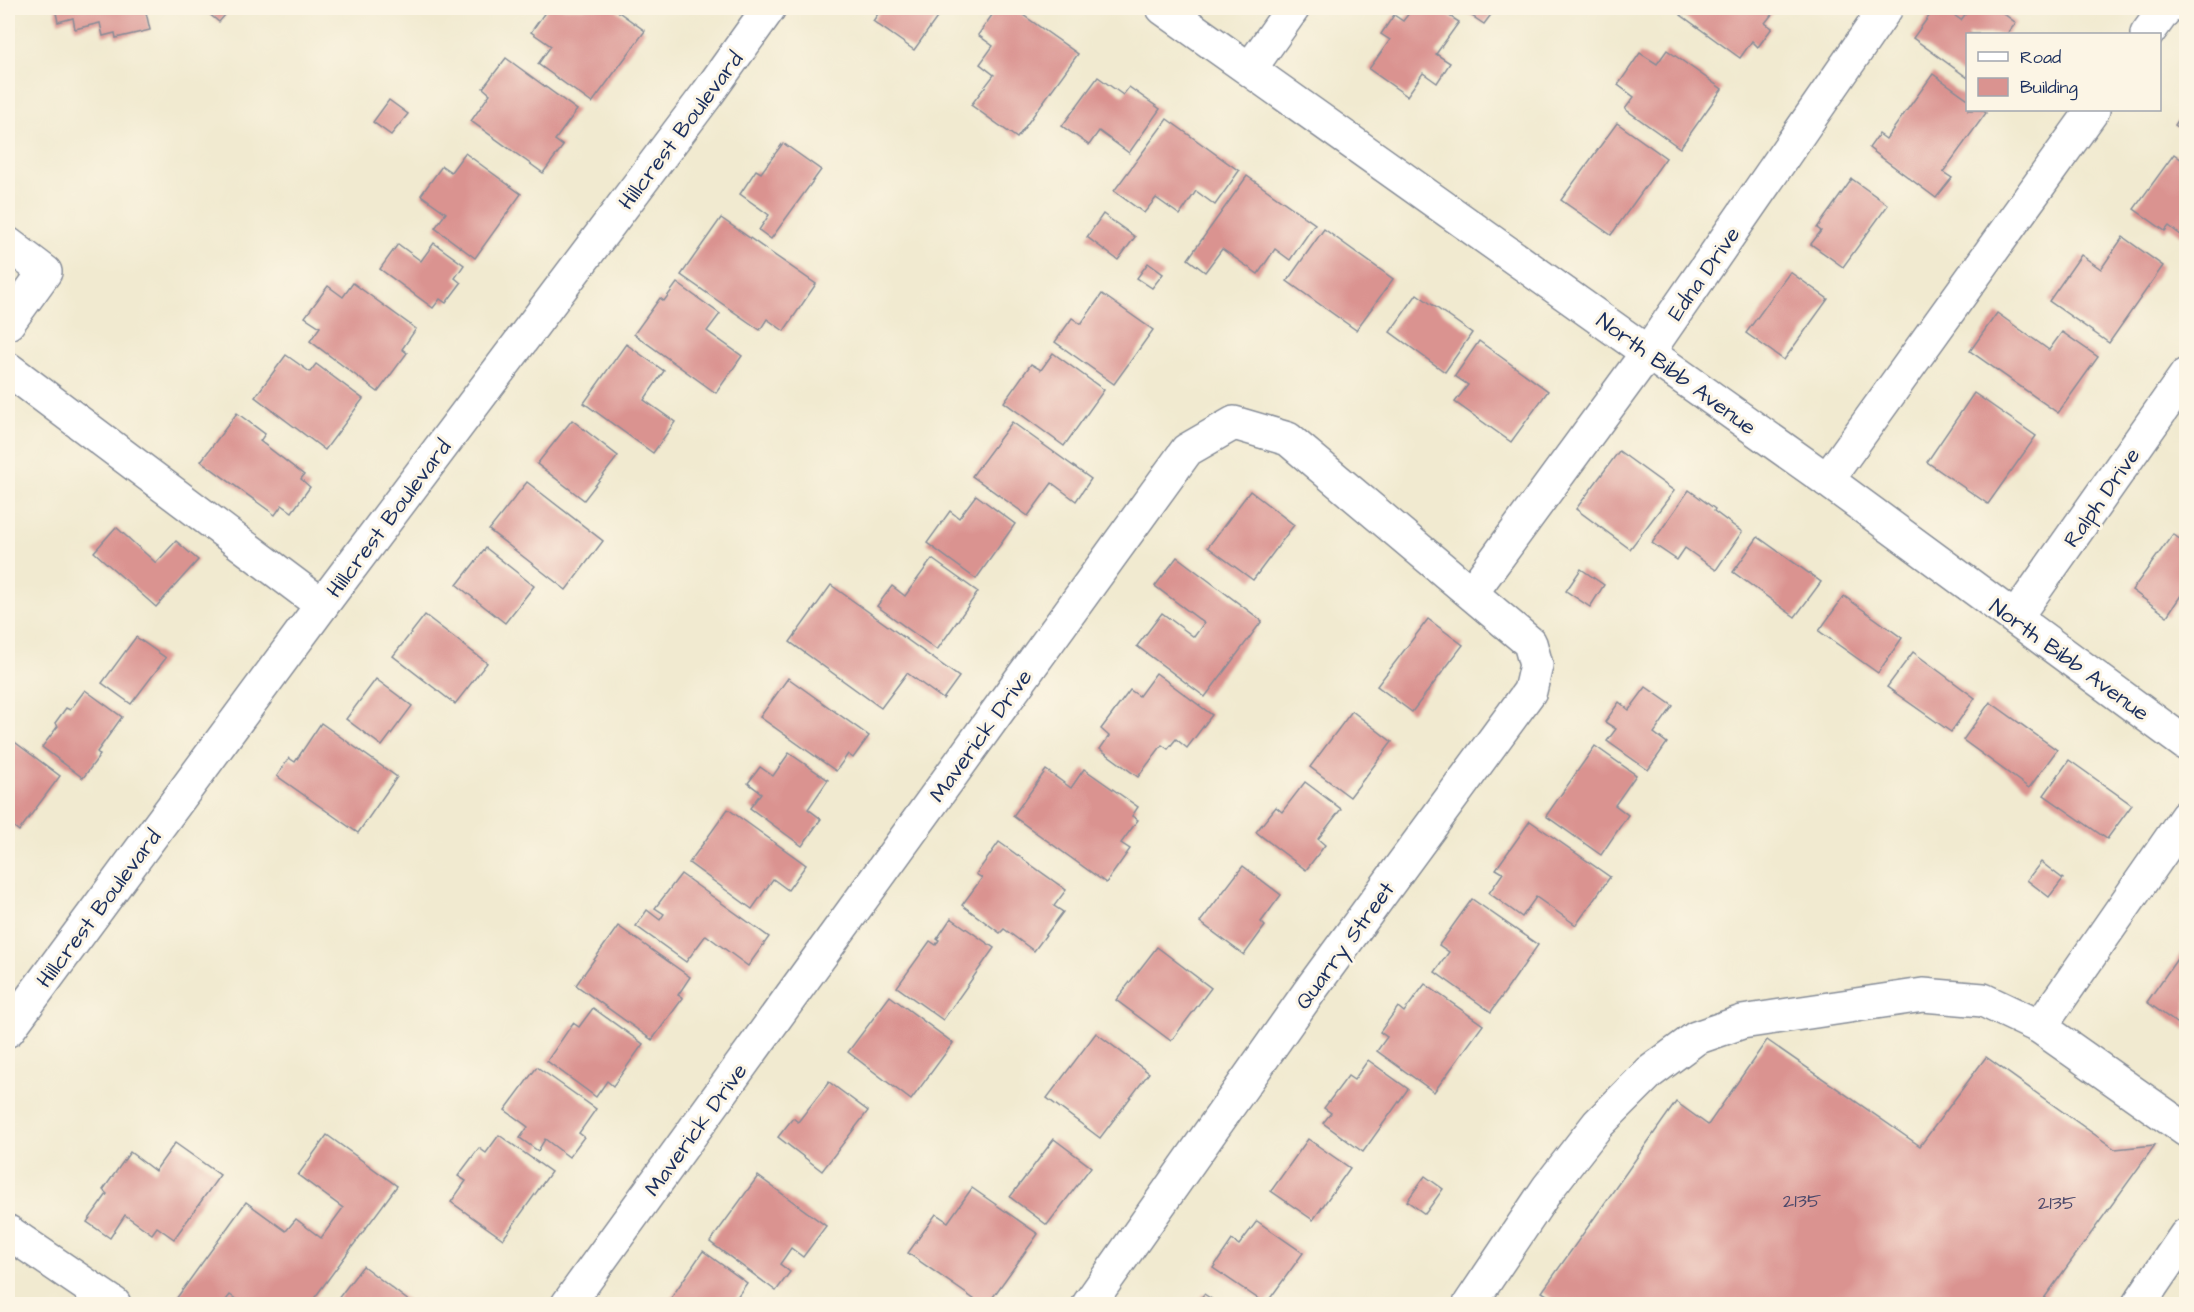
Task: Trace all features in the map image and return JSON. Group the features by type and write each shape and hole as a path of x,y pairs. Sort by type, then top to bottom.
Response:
{"street":[{"name":"Hillcrest Boulevard","path":"8,1030 322,605 701,103 769,8"},
{"name":"North Bibb Avenue","path":"1163,8 1827,480 2187,744"},
{"path":"1250,69 1293,8"},
{"name":"Edna Drive","path":"1472,592 1648,352 1886,8"},
{"path":"2148,33 2166,8"},
{"path":"1827,480 2092,111"},
{"path":"8,244 45,272 8,324"},
{"path":"8,369 322,605"},
{"name":"Ralph Drive","path":"2015,618 2187,375"},
{"name":"Maverick Drive","path":"568,1305 1187,450 1234,423 1288,439 1472,592"},
{"name":"Quarry Street","path":"1089,1305 1307,995 1530,691 1536,665 1530,643 1472,592"},
{"path":"2040,1026 2187,816"},
{"path":"1470,1305 1548,1188 1598,1124 1650,1071 1696,1038 1742,1022 1923,995 1983,1000 2040,1026 2187,1130"},
{"path":"8,1232 114,1305"},
{"path":"2139,1305 2187,1235"}],"building":[{"path":"55,8 145,8 150,30 116,38 115,33 103,36 100,23 75,29 73,18 58,22"},
{"path":"202,8 231,8 219,22"},
{"path":"548,8 613,8 645,31 592,103 538,64 551,46 531,32"},
{"path":"882,8 944,8 914,50 873,21"},
{"path":"997,8 1013,8 1078,54 1017,138 971,105 994,75 980,64 993,46 978,35"},
{"path":"1413,8 1437,8 1459,22 1436,54 1450,63 1437,83 1423,73 1407,96 1369,69 1390,40 1381,34 1394,15 1403,21"},
{"path":"1460,8 1496,8 1484,24"},
{"path":"1686,8 1777,8 1765,23 1772,28 1758,47 1752,41 1740,58 1681,15"},
{"path":"1935,8 1944,8 1961,20 1970,8 1996,8 2016,23 2008,33 1966,33 1966,77 1913,38"},
{"path":"1667,50 1722,89 1680,148 1625,109 1634,97 1618,85 1640,53 1657,64"},
{"path":"506,58 577,110 555,140 563,146 543,173 471,121 490,94 483,88"},
{"path":"1933,74 1966,98 1966,111 1986,113 1943,172 1952,178 1936,198 1869,148 1879,134 1886,139"},
{"path":"1098,77 1123,95 1129,87 1160,109 1129,153 1099,131 1089,145 1062,126"},
{"path":"389,100 408,114 391,135 373,122"},
{"path":"2186,108 2186,133 2175,125"},
{"path":"1167,119 1239,171 1215,205 1196,191 1180,215 1156,198 1144,213 1114,191"},
{"path":"1617,123 1666,158 1611,235 1561,200"},
{"path":"783,143 821,170 771,239 759,230 769,215 740,194 756,170 761,173"},
{"path":"465,153 521,194 475,258 435,228 446,213 421,195 442,166 451,172"},
{"path":"2174,154 2186,163 2186,230 2182,236 2169,226 2165,231 2134,209"},
{"path":"1247,176 1315,224 1290,260 1275,249 1258,274 1222,249 1205,272 1188,259"},
{"path":"1852,179 1888,205 1843,267 1811,244 1821,231 1817,228"},
{"path":"1103,214 1135,237 1118,260 1087,237"},
{"path":"721,218 816,284 784,331 767,319 760,330 681,275"},
{"path":"1324,229 1393,279 1356,330 1287,281"},
{"path":"2123,237 2163,266 2109,343 2049,301 2081,255 2101,269"},
{"path":"434,243 464,265 455,278 461,283 446,303 440,299 433,308 380,269 398,244 421,261"},
{"path":"1148,263 1163,274 1152,288 1137,278"},
{"path":"1790,272 1828,299 1784,360 1746,333"},
{"path":"353,283 416,329 402,349 407,353 378,392 310,341 320,327 305,317 328,286 343,297"},
{"path":"677,283 720,314 707,331 742,356 716,393 634,334 660,298 664,301"},
{"path":"1102,294 1153,330 1114,384 1055,342 1072,318 1081,324"},
{"path":"1417,294 1472,333 1445,372 1390,332"},
{"path":"1997,313 2049,350 2062,332 2098,357 2058,413 1970,351"},
{"path":"1479,341 1548,391 1511,442 1455,402 1468,385 1455,376"},
{"path":"626,344 664,371 644,400 675,422 653,453 584,403"},
{"path":"1053,353 1104,390 1064,446 1004,402 1031,364 1041,370"},
{"path":"286,355 310,372 316,364 363,399 325,450 255,397"},
{"path":"1974,393 2036,436 1988,504 1927,462"},
{"path":"237,413 265,434 260,441 304,475 301,479 310,487 292,512 282,505 275,515 201,461"},
{"path":"572,420 618,456 584,500 537,464"},
{"path":"1012,422 1091,479 1076,501 1052,483 1028,516 972,476"},
{"path":"1619,451 1674,491 1630,549 1576,509"},
{"path":"527,482 603,541 566,590 489,530"},
{"path":"1689,490 1742,532 1716,570 1685,548 1677,560 1652,543"},
{"path":"1250,491 1294,525 1253,580 1208,547"},
{"path":"976,495 1015,524 976,579 927,543 950,511 959,518"},
{"path":"116,527 156,563 176,541 198,560 156,607 94,552"},
{"path":"2173,534 2186,544 2186,588 2167,616 2132,590"},
{"path":"1758,537 1821,582 1795,617 1733,572"},
{"path":"486,548 534,586 505,623 457,585"},
{"path":"1177,557 1262,621 1205,697 1137,646 1162,613 1194,637 1204,623 1155,586"},
{"path":"932,559 978,592 937,650 877,606 892,586 905,596"},
{"path":"1581,569 1604,585 1590,607 1566,591"},
{"path":"831,585 959,677 943,699 907,673 881,708 790,642"},
{"path":"1844,596 1902,638 1878,673 1819,631"},
{"path":"425,615 487,663 455,704 393,656"},
{"path":"1428,619 1463,645 1412,712 1377,686"},
{"path":"136,637 166,658 131,704 102,683"},
{"path":"1913,652 1975,698 1951,732 1887,687"},
{"path":"1156,673 1212,715 1187,748 1176,739 1168,749 1162,745 1138,777 1100,749 1109,736 1101,729 1130,690 1139,696"},
{"path":"788,678 869,736 853,758 848,754 836,771 760,717"},
{"path":"376,679 412,706 382,746 346,719"},
{"path":"1646,687 1673,706 1654,733 1667,743 1648,770 1607,741 1616,729 1605,722 1619,702 1629,710"},
{"path":"85,690 122,717 97,752 100,755 83,778 42,747 58,726 55,723 66,708 70,710"},
{"path":"1990,702 2057,750 2029,788 1963,740"},
{"path":"1352,711 1392,742 1350,797 1310,767"},
{"path":"321,723 397,777 358,833 277,776 289,758 295,762"},
{"path":"8,737 60,776 19,831 8,822"},
{"path":"1595,746 1636,775 1615,805 1628,815 1601,855 1546,816"},
{"path":"789,753 828,780 808,809 821,819 802,846 750,808 761,793 748,783 760,767 773,776"},
{"path":"2069,760 2132,805 2107,839 2044,795"},
{"path":"1084,769 1138,807 1132,816 1138,820 1121,843 1130,849 1106,883 1013,816 1046,770 1071,788"},
{"path":"1305,782 1341,809 1318,839 1325,845 1306,870 1256,832 1276,807 1282,812"},
{"path":"728,809 806,865 788,890 773,879 752,909 689,863"},
{"path":"1530,821 1610,877 1576,925 1536,897 1522,917 1489,893 1503,873 1496,869"},
{"path":"999,842 1066,890 1054,906 1063,912 1034,951 1004,929 1000,933 962,905 982,878 976,874"},
{"path":"2041,862 2063,879 2049,897 2027,880"},
{"path":"1243,866 1281,895 1261,922 1265,926 1244,955 1200,922"},
{"path":"681,874 769,937 748,966 706,935 686,962 636,926 647,910 660,920 664,914 655,908"},
{"path":"1472,899 1538,945 1491,1012 1435,972 1449,952 1439,945"},
{"path":"951,918 994,948 943,1020 897,987 930,941 936,945 939,940 937,939"},
{"path":"618,926 690,977 678,995 683,998 652,1040 576,985"},
{"path":"2186,946 2186,1030 2147,1002"},
{"path":"1157,947 1211,988 1171,1041 1116,1000"},
{"path":"1425,984 1483,1025 1434,1092 1377,1051 1387,1037 1380,1032 1398,1007 1404,1012"},
{"path":"890,996 953,1043 911,1100 848,1052"},
{"path":"593,1008 643,1044 613,1086 607,1081 596,1097 547,1061 573,1023 579,1027"},
{"path":"1096,1033 1149,1073 1100,1138 1047,1098"},
{"path":"1767,1040 1920,1146 1986,1057 2115,1149 2155,1145 2040,1304 1561,1304 1542,1292 1676,1102 1708,1125"},
{"path":"1368,1060 1408,1089 1363,1152 1323,1123 1331,1113 1324,1108 1348,1076 1354,1080"},
{"path":"537,1067 596,1109 579,1133 584,1137 569,1157 545,1139 538,1151 520,1138 528,1127 505,1110"},
{"path":"829,1082 868,1111 822,1171 778,1137 793,1118 798,1122"},
{"path":"327,1135 397,1186 310,1304 243,1304 230,1295 223,1304 184,1304 176,1299 246,1202 286,1231 296,1219 321,1238 343,1208 298,1175"},
{"path":"499,1135 551,1172 503,1239 451,1202 466,1181 458,1176 479,1148 486,1153"},
{"path":"1054,1139 1091,1167 1047,1225 1010,1197"},
{"path":"1308,1139 1350,1168 1313,1220 1271,1191"},
{"path":"175,1143 220,1175 174,1239 157,1227 152,1234 125,1215 110,1238 87,1222 107,1194 103,1190 130,1152 155,1171"},
{"path":"758,1176 826,1226 803,1257 791,1248 780,1264 790,1272 776,1291 710,1242"},
{"path":"1425,1176 1443,1189 1425,1214 1407,1201"},
{"path":"972,1188 1038,1234 988,1304 981,1304 908,1253 936,1214 948,1222"},
{"path":"1257,1221 1303,1253 1266,1304 1213,1268 1232,1240 1239,1245"},
{"path":"703,1251 747,1283 732,1304 673,1304 669,1301"},
{"path":"363,1266 410,1302 409,1304 334,1304"},
{"path":"1204,1294 1219,1304 1196,1304"}]}
